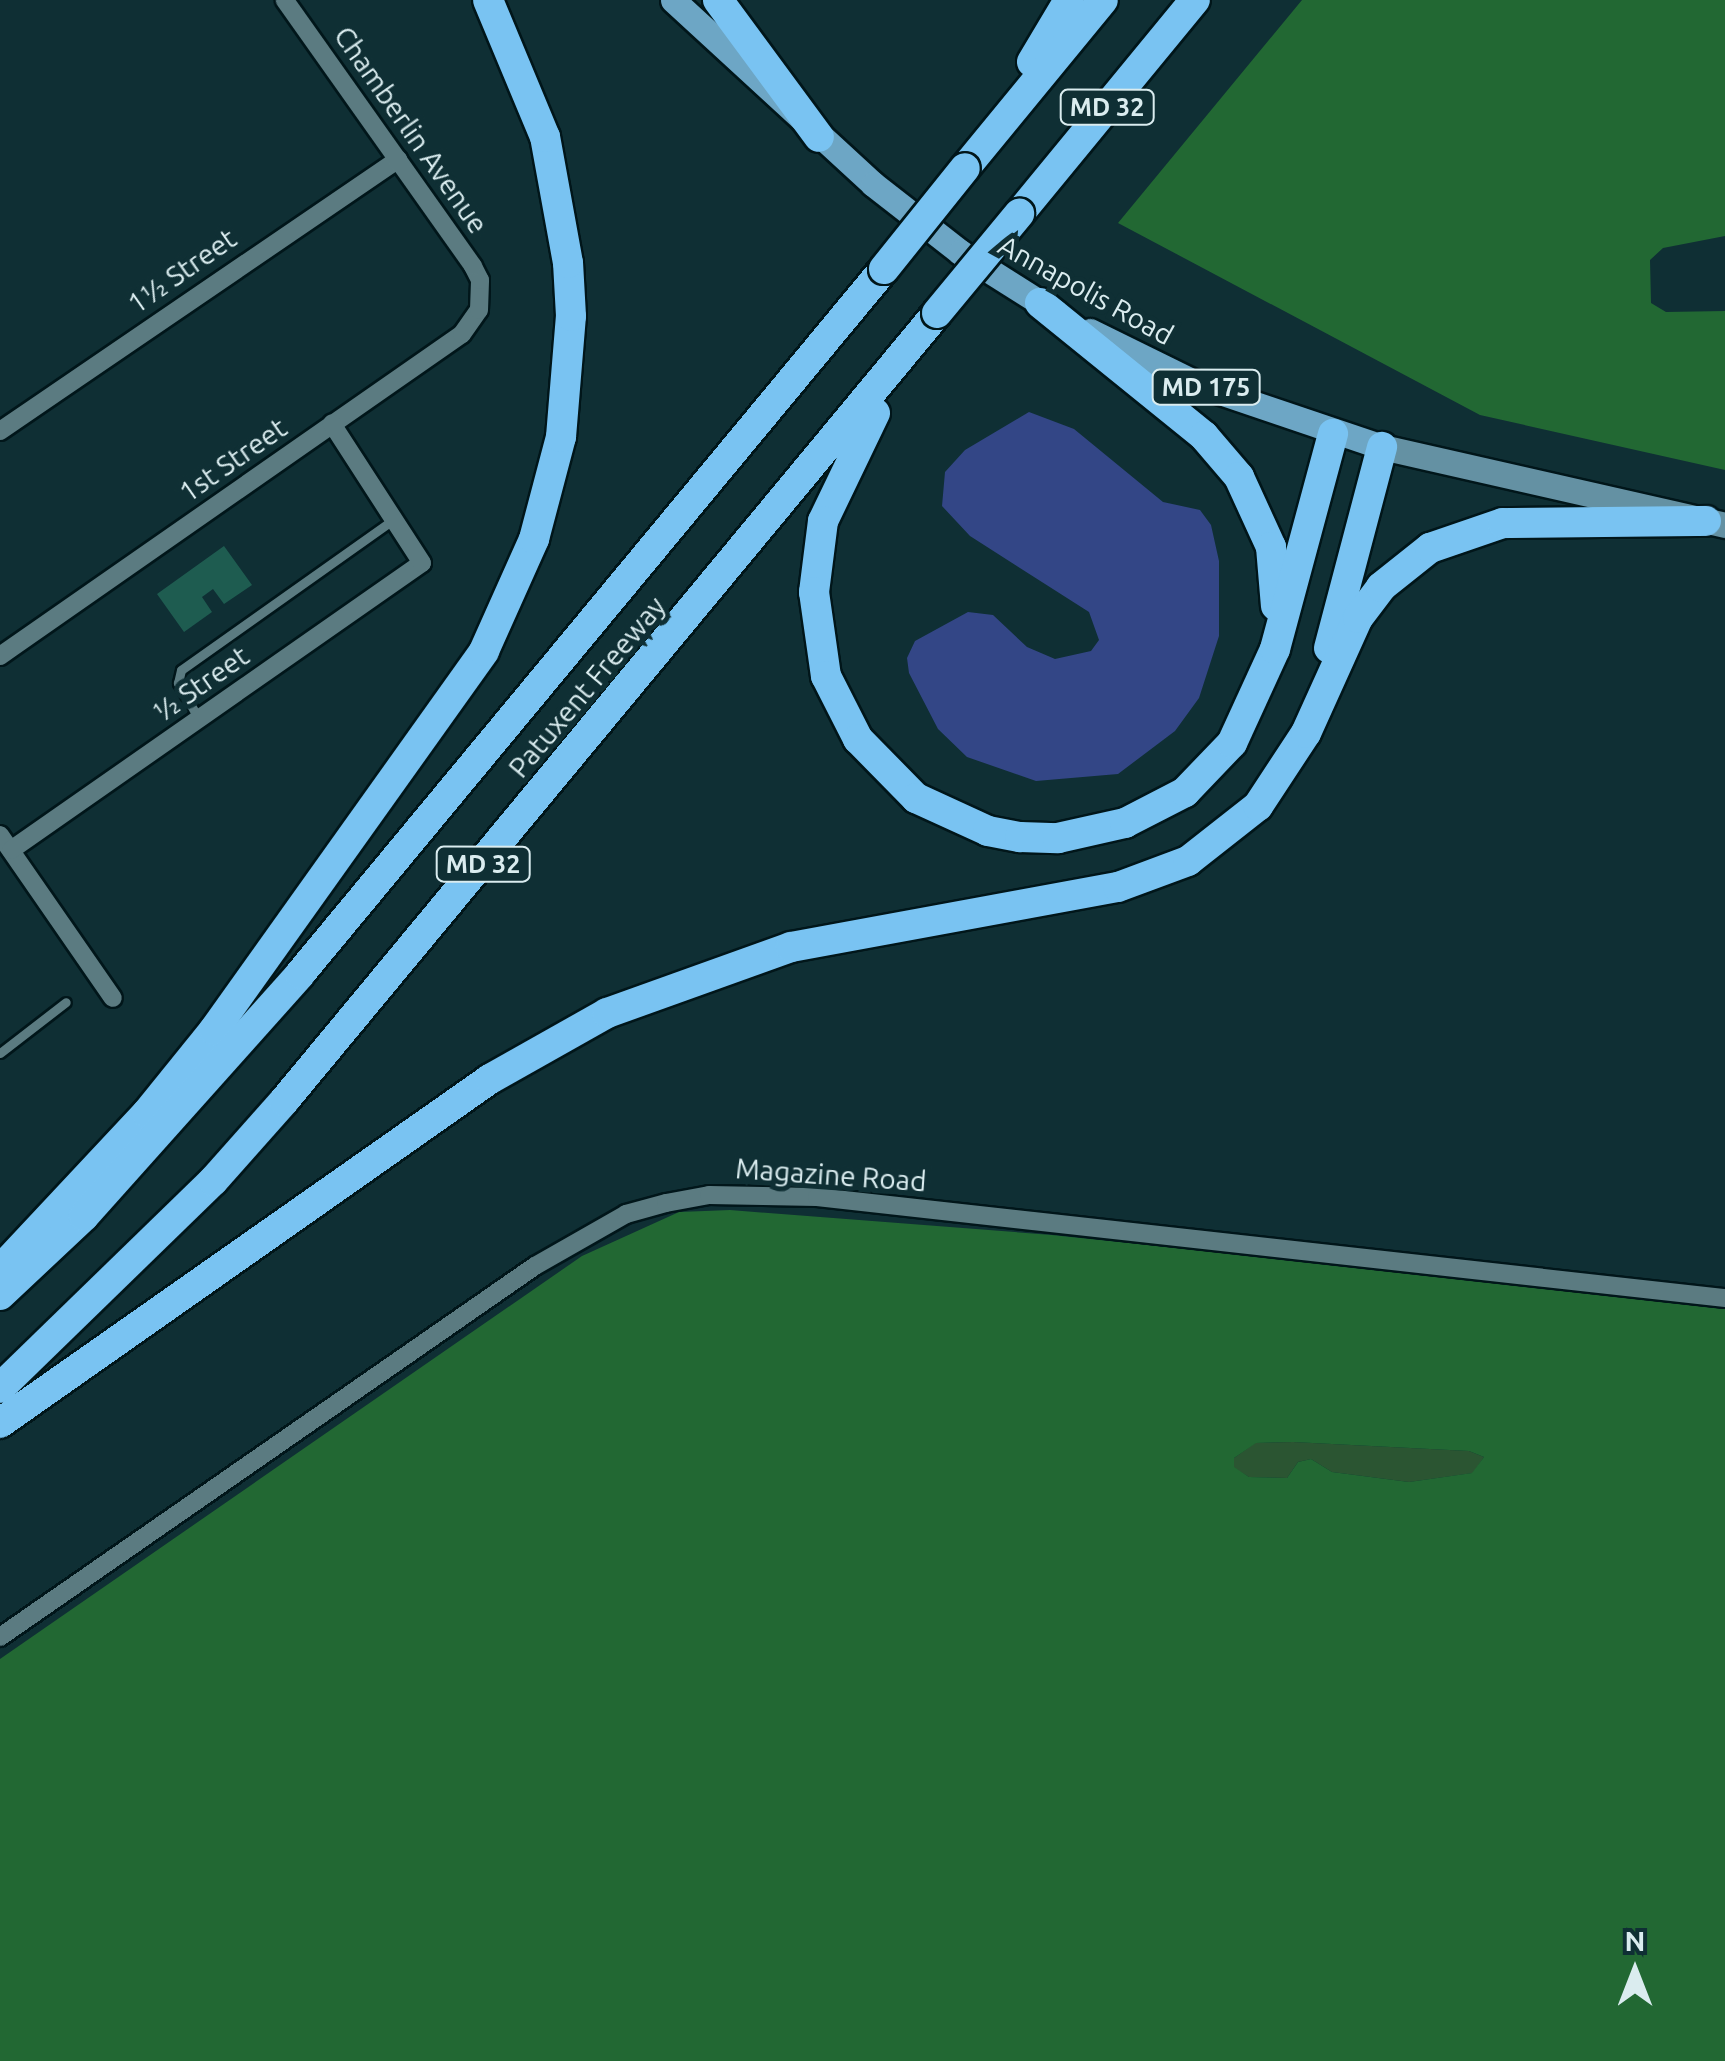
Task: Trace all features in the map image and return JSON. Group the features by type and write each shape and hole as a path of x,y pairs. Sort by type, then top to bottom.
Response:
{"highway":[{"path":"0,1270 147,1113 214,1030 484,651 534,539 560,437 571,316 568,263 541,122 488,0"},
{"path":"718,0 819,137"},
{"path":"971,161 1070,0"},
{"name":"Patuxent Freeway","path":"0,1295 84,1216 278,1000 1103,0"},
{"name":"Patuxent Freeway","path":"0,1388 212,1181 284,1101 1194,0"},
{"path":"1040,303 1204,436 1238,477 1270,547 1277,582 1274,649"},
{"path":"928,325 836,486 823,522 814,592 816,635 840,710 858,740 906,789 953,818 1020,837 1058,838 1126,824 1184,792 1232,744 1274,649 1334,434"},
{"path":"1306,733 1382,446"},
{"path":"0,1423 544,1046 662,990 791,948 1154,876 1222,839 1258,806 1306,733 1358,618 1381,588 1430,548 1503,524 1715,523"}],"main road":[{"name":"Annapolis Road","path":"673,0 819,137 960,252 1040,303 1202,386 1334,434 1715,523"}],"street":[{"name":"Chamberlin Avenue","path":"285,0 473,266 482,296"},
{"name":"1½ Street","path":"0,432 398,159"},
{"name":"1st Street","path":"0,656 462,334 482,296"},
{"path":"332,424 394,520"},
{"name":"½ Street","path":"4,848 200,719 422,563 394,520"},
{"path":"4,848 113,998"},
{"name":"Magazine Road","path":"0,1637 535,1266 626,1214 666,1203 709,1195 817,1197 1725,1298"}],"lane":[{"path":"200,719 178,682 182,670 394,520"},
{"path":"0,1053 66,1002"}],"green space":[{"path":"1302,0 1725,0 1725,236 1663,248 1650,260 1651,303 1666,312 1725,311 1725,470 1480,415 1118,223"},
{"path":"730,1210 1052,1235 1725,1305 1725,2061 0,2061 0,1659 582,1256 679,1212","holes":["1256,1443 1469,1451 1484,1457 1472,1473 1409,1482 1332,1472 1311,1459 1298,1462 1287,1478 1249,1477 1234,1467 1234,1458"]},
{"path":"1255,1443 1469,1451 1484,1457 1473,1473 1409,1482 1332,1472 1311,1459 1298,1462 1287,1478 1249,1477 1234,1468 1234,1458"}],"water":[{"path":"1029,412 1074,429 1163,502 1200,510 1211,525 1219,561 1219,636 1199,698 1175,731 1118,774 1036,781 967,757 938,729 909,673 907,658 915,641 968,612 993,615 1027,647 1055,659 1091,651 1099,640 1089,612 970,536 942,506 945,472 965,450"}],"building":[{"path":"224,546 252,585 224,604 213,589 202,597 212,612 184,632 157,594"}]}
